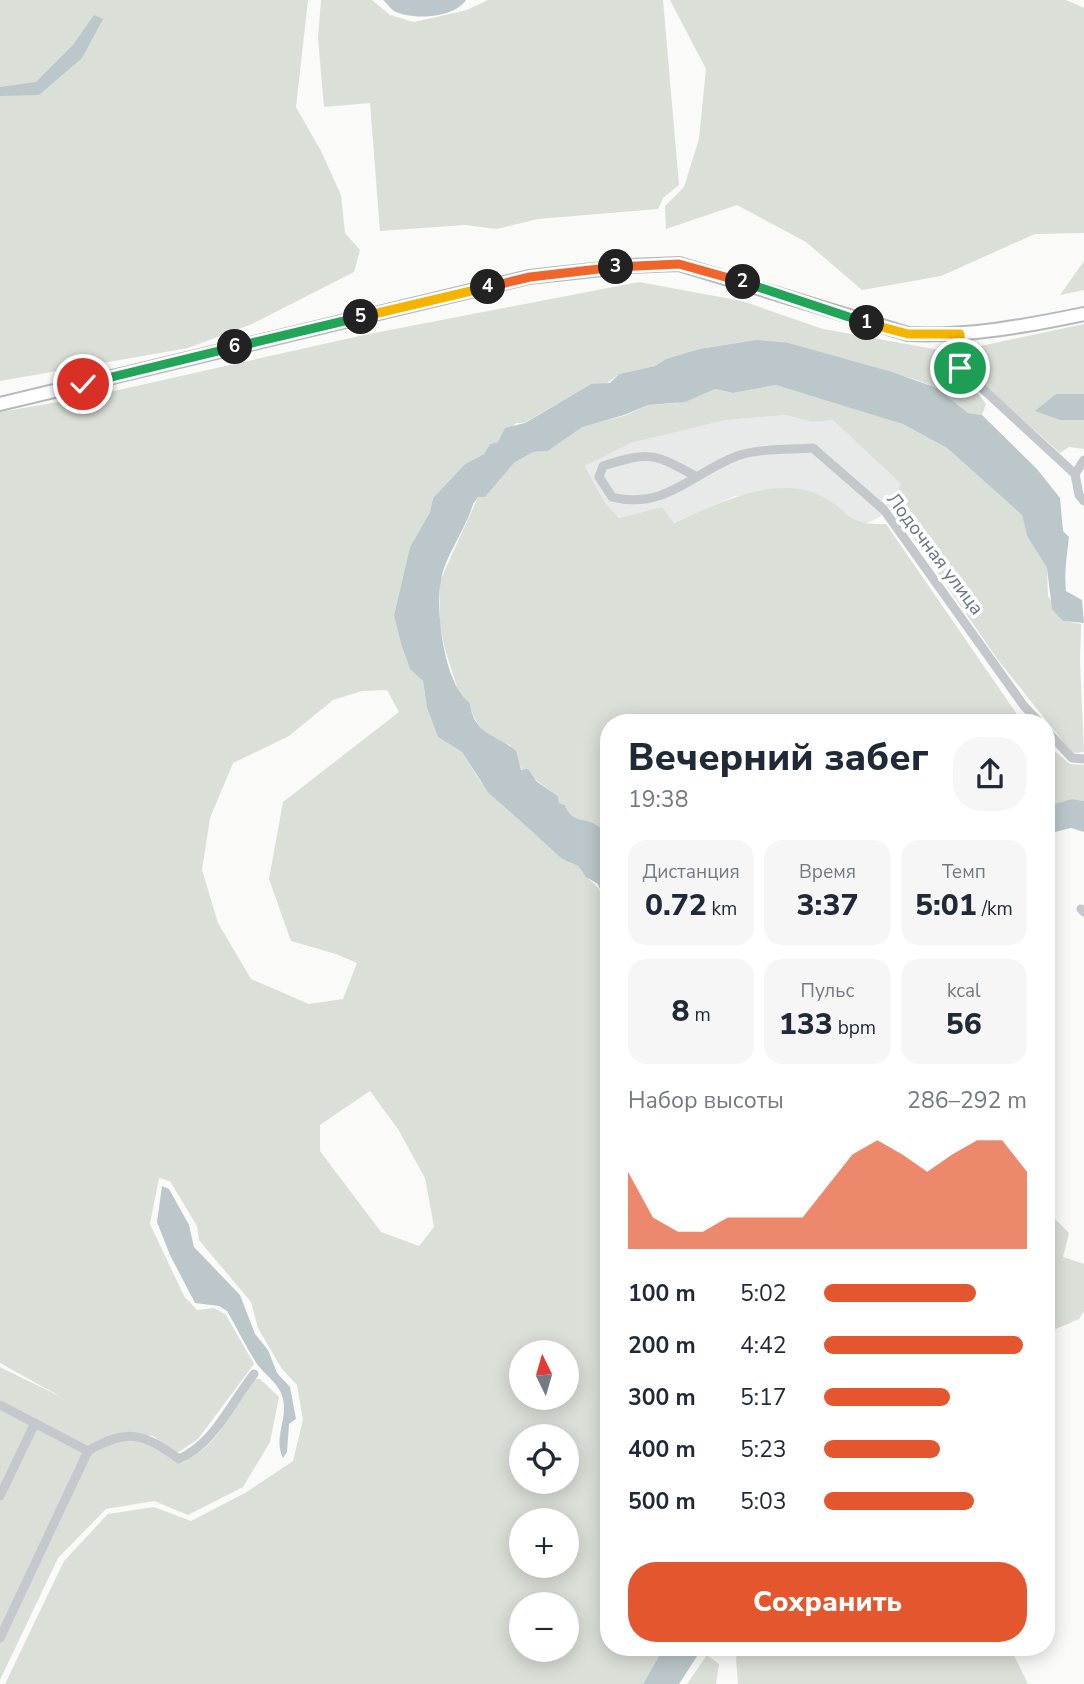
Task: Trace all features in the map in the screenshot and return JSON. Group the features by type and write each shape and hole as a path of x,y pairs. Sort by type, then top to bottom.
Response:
{"main road":[{"path":"0,404 530,277 630,266 679,264 887,329 922,334 960,334 1011,328 1084,314"}],"street":[{"path":"960,334 960,368 1075,474 1079,495 1084,500"},
{"name":"Лодочная улица","path":"696,477 667,460 640,454 603,466 599,477 612,497 634,502 684,487 696,477 739,455 813,448 884,510 1032,714"},
{"path":"1075,474 1084,460"},
{"path":"1055,740 1072,758 1084,759"},
{"path":"0,1638 88,1451 111,1438 149,1437 179,1459 190,1454 216,1430 231,1403 254,1374"},
{"path":"0,1405 88,1451"},
{"path":"0,1496 35,1423"}],"shaded area":[{"path":"0,0 308,0 296,107 321,151 341,195 345,233 360,250 354,272 252,324 188,348 0,381"},
{"path":"321,0 372,0 390,15 414,22 467,10 488,0 663,0 679,185 663,198 658,209 538,219 497,229 465,225 380,231 370,103 324,107 318,38"},
{"path":"383,0 466,0 453,11 444,14 413,16 392,10"},
{"path":"670,0 1066,0 1084,8 1084,233 1035,234 941,276 862,290 806,242 737,205 666,229 665,206 684,187 699,139 706,69"},
{"path":"94,15 103,19 82,58 39,95 0,96 0,87 36,82 73,45"},
{"path":"1084,261 1084,290 1060,295"},
{"path":"639,282 742,301 823,329 945,351 986,404 982,415 968,413 937,388 917,380 789,343 778,345 767,341 743,342 699,349 666,359 655,366 619,374 604,385 591,384 524,423 516,423 498,442 490,444 484,454 465,464 433,498 430,512 410,547 394,615 417,675 423,681 427,708 438,737 462,752 480,781 501,804 562,859 578,866 600,892 600,1656 659,1656 643,1684 5,1684 64,1561 108,1514 154,1507 191,1521 245,1493 293,1461 303,1420 297,1385 282,1369 258,1328 251,1302 199,1240 197,1226 170,1181 159,1178 150,1224 184,1296 197,1310 214,1308 226,1315 254,1364 198,1439 177,1453 153,1436 138,1434 182,1463 209,1444 253,1379 260,1379 279,1397 270,1442 243,1487 188,1515 154,1501 106,1509 58,1558 0,1680 0,1367 63,1398 0,1363 0,412 87,397 364,335","holes":["387,690 399,712 283,802 269,879 291,941 357,963 343,999 309,1004 251,979 218,923 202,870 210,818 233,763 289,736 333,700 362,691","370,1091 398,1129 425,1178 434,1227 419,1246 381,1232 320,1151 320,1125"]},
{"path":"1084,324 1084,394 1056,394 1044,414 1060,420 1084,420 1084,449 1069,447 1060,453 970,372 971,348"},
{"path":"756,340 789,343 892,372 937,388 968,413 982,415 1037,469 1060,498 1063,531 1069,537 1066,591 1082,600 1084,623 1063,621 1052,609 1047,568 1027,536 1022,515 947,448 903,424 776,385 733,393 715,389 685,402 648,405 582,427 548,451 533,452 514,463 485,497 478,497 473,504 443,571 439,593 441,627 448,664 461,694 470,703 476,722 487,733 516,751 521,770 528,769 536,781 558,796 559,803 565,805 571,815 600,828 600,889 598,884 586,877 578,866 562,859 488,792 462,752 438,737 427,708 423,681 410,669 394,615 410,547 430,512 433,498 465,464 484,454 490,444 498,442 505,428 525,423 591,384 610,383 619,374 655,366 666,359 699,349"},
{"path":"776,385 903,424 947,448 1022,515 1027,536 1047,568 1048,596 1063,621 1081,624 1084,752 1072,753 1055,732 1055,714 1041,714 998,660 891,505 901,484 833,420 812,422 785,415 726,420 631,443 585,466 604,501 619,518 662,507 674,523 745,494 783,488 802,489 819,495 855,520 886,524 1017,714 600,714 600,828 571,815 565,805 559,803 558,796 522,770 510,745 483,730 474,718 470,703 460,696 440,624 440,581 478,497 485,497 514,463 533,452 548,451 582,426 624,416 648,405 677,403 715,389 733,393"},
{"path":"1056,394 1084,394 1084,420 1060,420 1035,411"},
{"path":"785,415 812,422 833,420 901,484 891,505 880,517 863,525 819,495 735,496 673,523 662,507 619,518 604,501 585,465 631,443 726,420"},
{"path":"1055,752 1070,764 1084,765 1084,801 1072,799 1055,804"},
{"path":"1072,799 1084,801 1084,832 1071,828 1055,832 1055,804"},
{"path":"162,1186 169,1189 189,1225 194,1247 240,1295 255,1334 268,1350 277,1373 290,1387 296,1419 289,1424 287,1452 283,1458 279,1443 284,1414 281,1394 276,1384 257,1364 227,1311 219,1306 195,1303 170,1255 157,1222"},
{"path":"1055,1219 1069,1233 1063,1257 1084,1264 1084,1311 1079,1319 1055,1330"},
{"path":"659,1656 697,1656 679,1684 643,1684"},
{"path":"706,1656 719,1664 716,1684 687,1684"},
{"path":"1014,1656 1028,1684 738,1684 736,1658"}],"route":[{"path":"83,384 530,277 630,266 679,264 887,329 908,334 960,334 960,368"}]}
